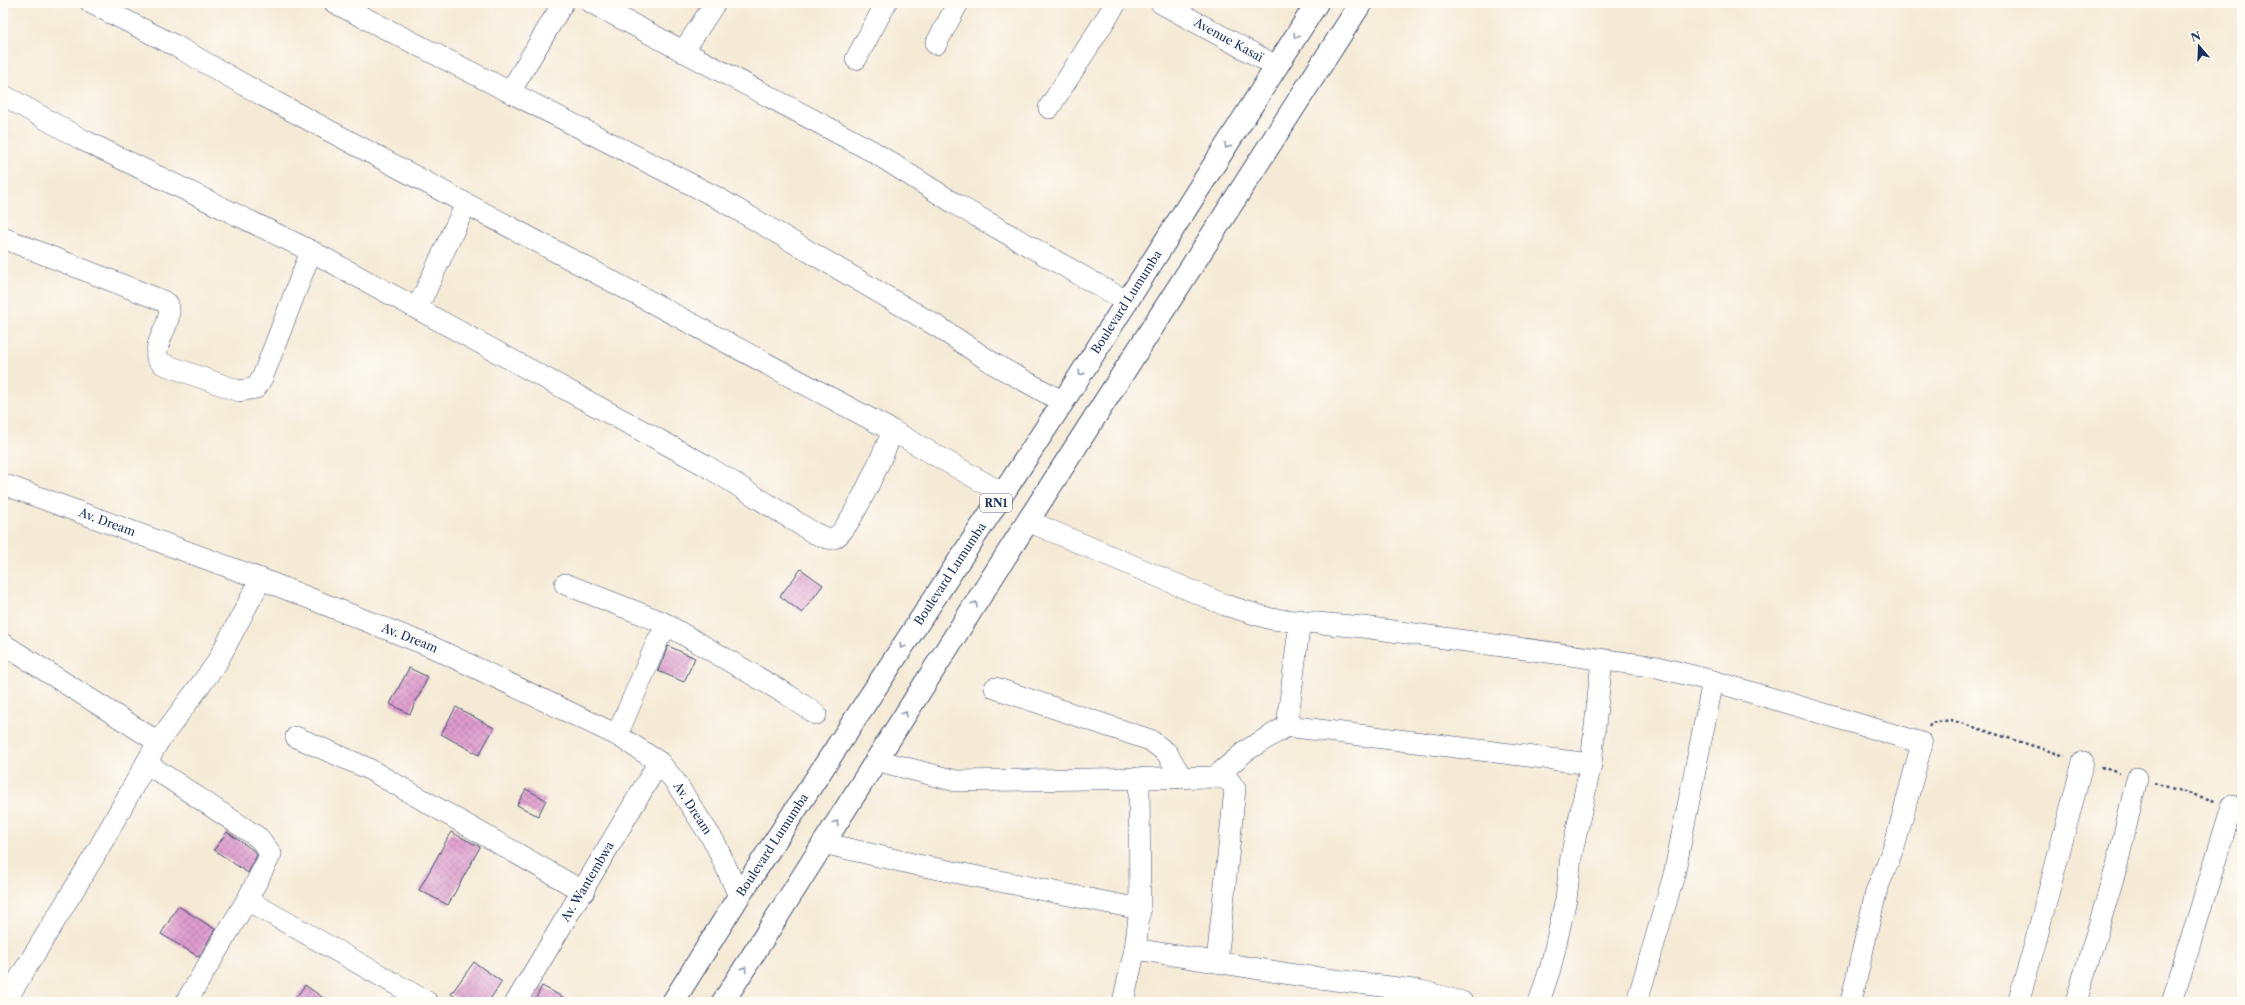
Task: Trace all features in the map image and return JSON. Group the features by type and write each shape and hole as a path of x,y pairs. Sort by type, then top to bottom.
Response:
{"highway":[{"name":"Boulevard Lumumba","path":"673,1002 739,896 1063,402 1317,3"},
{"path":"723,1002 1028,521 1361,3"}],"street":[{"path":"91,3 174,45 264,96 893,431 1002,493"},
{"path":"335,3 716,197 940,328 994,364 1063,402"},
{"path":"510,92 564,3"},
{"path":"592,3 872,151 957,205 1126,301"},
{"path":"683,52 715,3"},
{"path":"856,59 886,3"},
{"path":"936,44 958,3"},
{"path":"1049,108 1116,3"},
{"name":"Avenue Kasaï","path":"1161,3 1276,66"},
{"path":"3,95 83,140 311,251 705,465 814,533 828,539 835,538 843,532 855,512 893,431"},
{"path":"417,309 466,204"},
{"path":"3,238 168,304 169,317 157,345 157,358 163,364 239,391 256,388 311,251"},
{"name":"Av. Dream","path":"3,484 261,579 432,647 617,735 659,762 674,780 715,843 739,896"},
{"path":"1028,521 1225,605 1271,619 1300,620 1488,643 1657,667 1713,681 1922,743 1896,840 1876,892 1851,1002"},
{"path":"5,1002 95,855 158,742 216,664 261,579"},
{"path":"565,584 668,625 788,695 816,714"},
{"path":"1287,726 1300,620"},
{"path":"617,735 658,640 668,625"},
{"path":"3,644 158,742"},
{"path":"1539,1002 1551,966 1560,929 1566,899 1571,857 1591,764 1602,660"},
{"path":"1637,1002 1674,875 1713,681"},
{"path":"995,688 1150,740 1167,753 1182,778"},
{"path":"1215,777 1247,750 1287,726 1591,764"},
{"path":"296,737 367,768 584,892"},
{"path":"876,760 956,781 1215,777 1228,779 1236,789 1217,962"},
{"name":"Av. Wantembwa","path":"516,1002 584,892 659,762"},
{"path":"2018,1002 2083,762"},
{"path":"146,763 259,838 267,846 271,854 247,900 186,1002"},
{"path":"1122,1002 1135,949 1140,909 1139,778"},
{"path":"2076,1002 2117,865 2137,778"},
{"path":"2172,1002 2232,806"},
{"path":"823,843 913,864 1140,909"},
{"path":"247,900 426,1002"},
{"path":"1135,949 1421,992 1462,1002"}],"building":[{"path":"801,569 823,585 802,613 780,596"},
{"path":"668,646 695,658 684,682 658,671"},
{"path":"409,668 428,677 410,714 390,704"},
{"path":"456,707 494,728 479,755 441,734"},
{"path":"526,789 546,800 538,816 517,805"},
{"path":"227,832 253,850 257,855 248,873 214,850"},
{"path":"451,832 480,847 448,905 419,890"},
{"path":"178,906 215,929 199,957 161,934"},
{"path":"474,962 502,982 488,1002 462,1002 451,994"},
{"path":"305,985 329,1002 293,1002"},
{"path":"542,986 572,1002 534,1002"}]}
